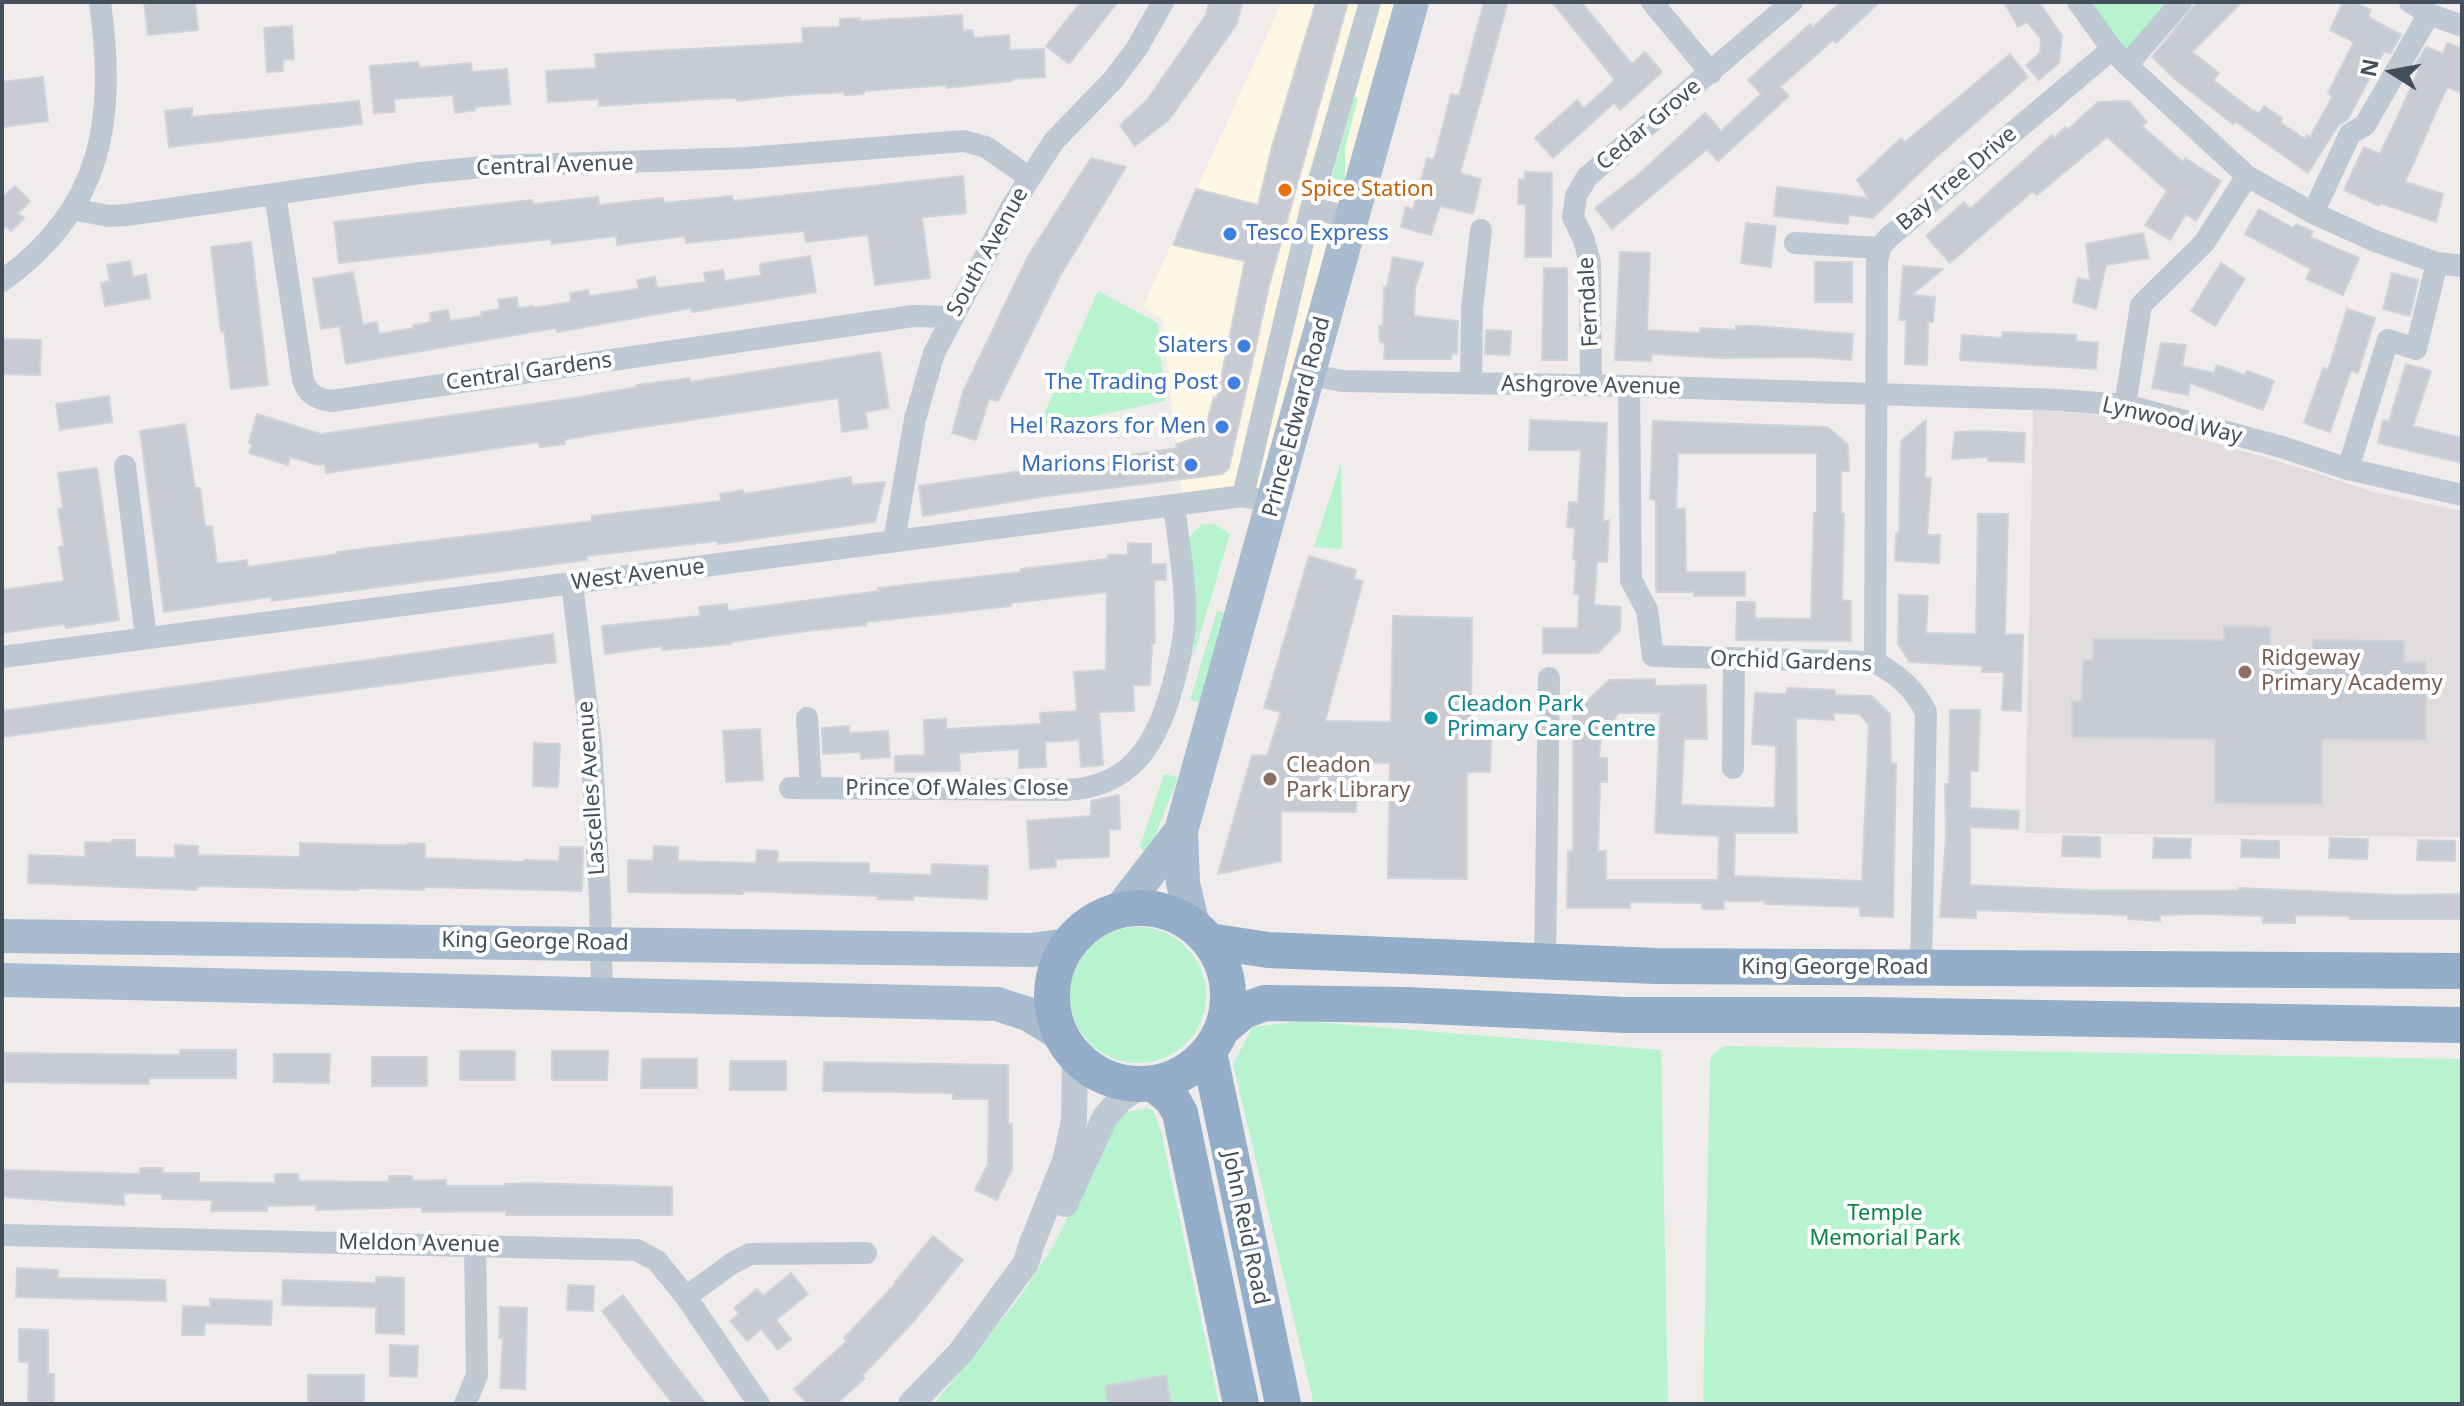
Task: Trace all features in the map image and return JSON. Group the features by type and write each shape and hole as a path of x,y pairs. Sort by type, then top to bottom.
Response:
{"highway":[{"path":"1215,1041 1228,1003 1227,981 1220,960 1201,933 1158,910 1120,910 1083,929 1068,945 1055,972 1052,1003 1067,1045 1095,1073 1118,1082 1148,1084 1175,1078 1193,1067 1243,1011 1265,1003 1406,1005 1654,1016 1865,1015 2462,1025"},
{"name":"King George Road","path":"1201,933 1268,950 1656,966 2462,971"},
{"path":"1865,968 1865,1015"},
{"name":"John Reid Road","path":"1215,1041 1283,1404"},
{"name":"John Reid Road","path":"1148,1084 1172,1099 1180,1113 1241,1404"}],"main road":[{"name":"Prince Edward Road","path":"1201,933 1183,883 1181,831 1258,499 1307,374 1412,2"},
{"name":"Prince Edward Road","path":"1120,910 1181,831"},
{"name":"King George Road","path":"2,936 1032,950 1068,945"},
{"path":"2,980 997,1004 1028,1014 1067,1045"}],"street":[{"path":"2,281 55,234 73,209 92,170 105,115 108,84 100,2"},
{"name":"South Avenue","path":"894,541 918,407 934,353 1012,206 1054,141 1113,80 1137,48 1163,2"},
{"path":"1258,499 1311,208 1370,2"},
{"name":"Cedar Grove","path":"1652,2 1711,73"},
{"name":"Cedar Grove","path":"1587,177 1792,2"},
{"path":"2078,2 2119,57 2247,176 2313,213 2375,241 2437,263 2462,266"},
{"name":"Bay Tree Drive","path":"1875,662 1875,394 1877,262 1880,248 1932,200 2119,57 2181,2"},
{"path":"2410,2 2429,14 2462,26"},
{"path":"2313,213 2350,134 2365,125 2429,14"},
{"name":"Central Avenue","path":"73,209 94,214 127,215 421,173 493,166 733,159 964,141 986,147 1030,178"},
{"path":"2125,405 2141,305 2204,243 2247,176"},
{"name":"Ferndale","path":"1587,177 1576,196 1573,217 1590,263 1591,385"},
{"name":"Central Gardens","path":"275,194 303,380 306,389 321,400 332,401 913,316 952,317"},
{"path":"1311,208 1352,218"},
{"path":"1471,383 1472,309 1481,230"},
{"path":"1795,243 1880,248"},
{"path":"2348,469 2388,340 2416,349 2437,263"},
{"name":"Ashgrove Avenue","path":"1307,374 1342,381 1875,394"},
{"name":"Orchid Gardens","path":"1629,386 1631,580 1647,610 1653,656 1875,662 1900,675 1918,696 1926,712 1921,968"},
{"name":"Lynwood Way","path":"1875,394 2125,405 2282,447 2348,469 2462,495"},
{"path":"125,466 146,638"},
{"name":"West Avenue","path":"2,657 1174,505 1258,499"},
{"name":"Prince Of Wales Close","path":"807,718 801,788 1087,789 1106,783 1124,772 1152,742 1182,650 1185,607 1174,505"},
{"name":"Lascelles Avenue","path":"572,583 591,742 602,994"},
{"path":"1733,768 1734,659"},
{"path":"1545,962 1549,678"},
{"path":"2,936 3,951"},
{"path":"2,980 3,965"},
{"path":"1026,1263 1065,1161 1074,1121 1067,1045"},
{"path":"911,1404 960,1353 1041,1246 1071,1194 1105,1117 1121,1099 1148,1084"},
{"name":"Meldon Avenue","path":"2,1235 637,1250 657,1261 686,1297 759,1404"},
{"path":"465,1404 477,1375 475,1245"},
{"path":"686,1297 750,1254 866,1253"}],"shaded area":[{"path":"1282,2 1399,2 1391,36 1374,73 1267,487 1182,494 1162,318 1143,307"},
{"name":"Ridgeway Primary Academy","path":"2033,410 2089,414 2158,426 2373,492 2462,511 2462,837 2025,833"}],"green space":[{"path":"2091,2 2171,2 2125,53"},
{"path":"1354,97 1358,98 1345,148 1345,181 1332,178"},
{"path":"1098,291 1158,323 1165,401 1038,428"},
{"path":"1341,463 1342,549 1314,547"},
{"path":"1202,524 1215,524 1230,534 1193,658 1196,609 1189,544 1191,535"},
{"path":"1217,611 1228,613 1203,704 1190,700"},
{"path":"1164,774 1178,777 1148,855 1140,847"},
{"path":"1138,927 1164,932 1186,947 1201,969 1206,995 1201,1021 1186,1043 1164,1058 1138,1063 1112,1058 1090,1043 1075,1021 1070,995 1075,969 1090,947 1112,932"},
{"path":"1302,1021 1661,1050 1668,1404 1314,1404 1233,1064 1253,1027"},
{"name":"Temple Memorial Park","path":"1725,1046 2462,1059 2462,1404 1703,1404 1710,1061 1713,1054"},
{"path":"1153,1110 1161,1131 1219,1404 934,1404 1020,1297 1054,1245 1112,1126 1127,1112"}],"building":[{"path":"144,2 195,2 198,30 148,35"},
{"path":"1081,2 1118,2 1069,64 1046,46"},
{"path":"1209,2 1242,2 1237,24 1169,120 1135,146 1120,125 1147,100 1206,15"},
{"path":"1316,2 1348,2 1270,282 1229,468 1223,474 1047,496 923,516 919,486 1177,448 1176,444 1203,436 1214,397 1217,398 1245,261 1173,245 1196,189 1258,205 1272,147"},
{"path":"1484,2 1508,2 1460,173 1481,179 1473,214 1440,206 1431,235 1401,227 1406,207 1413,210 1427,158 1434,160 1451,94 1459,96"},
{"path":"1552,2 1581,2 1632,64 1645,52 1662,72 1620,110 1614,103 1553,158 1535,138 1577,100 1584,108 1615,80"},
{"path":"1841,2 1880,2 1836,43 1833,40 1780,87 1789,96 1718,161 1707,149 1612,229 1595,208 1640,173 1705,113 1721,131 1761,94 1748,80 1810,24 1813,27"},
{"path":"2004,2 2039,2 2062,36 2059,63 2039,80 2026,65 2040,53 2041,39 2027,22 2018,27"},
{"path":"2197,2 2242,2 2192,52 2219,73 2213,80 2252,110 2259,113 2264,106 2282,118 2281,123 2305,139 2307,135 2310,137 2332,97 2328,93 2354,42 2330,30 2343,2 2354,2 2371,10 2368,17 2401,35 2390,54 2384,51 2348,119 2338,126 2308,173 2236,122 2233,124 2177,81 2152,57"},
{"path":"962,15 963,31 973,30 974,38 1009,35 1010,50 1044,49 1045,77 947,88 946,85 864,91 864,94 845,95 844,92 737,101 736,98 707,99 599,106 599,99 548,102 546,71 596,68 595,54 803,43 802,28 840,27 840,19 860,18 860,21"},
{"path":"292,26 294,59 283,60 283,71 267,72 264,28"},
{"path":"2447,43 2462,49 2462,93 2447,87 2405,182 2443,194 2436,222 2380,203 2379,206 2344,190 2364,147 2380,154 2419,70 2414,67 2426,47 2443,54"},
{"path":"2010,54 2028,77 1932,161 1873,218 1849,215 1848,224 1774,216 1777,187 1868,198 1857,180 1901,138 1905,142"},
{"path":"418,62 419,68 471,63 472,72 507,69 510,104 475,107 475,110 455,113 453,95 394,99 395,112 374,113 370,66"},
{"path":"43,77 48,121 2,127 2,82"},
{"path":"359,101 362,124 169,147 165,111 192,108 192,117"},
{"path":"2129,101 2147,122 2142,126 2183,162 2185,158 2221,181 2196,221 2186,214 2170,240 2145,225 2167,191 2107,137 2037,195 2033,191 1950,263 1926,236 1964,202 1970,209 2052,135 2054,138 2065,127 2067,130 2098,102"},
{"path":"1091,158 1126,167 1060,276 998,401 989,399 976,440 952,433 963,392 1028,256"},
{"path":"1525,172 1552,173 1551,257 1525,257 1526,204 1518,204 1519,179 1525,180"},
{"path":"963,176 966,213 922,217 930,278 875,285 868,235 806,242 804,231 686,243 685,236 617,245 616,236 552,244 551,239 339,263 334,222 532,200 533,204 598,197 599,205 663,198 664,203 732,196 733,201"},
{"path":"15,186 30,201 18,213 24,218 11,231 6,226 2,230 2,197"},
{"path":"2259,209 2293,228 2296,224 2313,232 2310,237 2359,258 2343,295 2306,279 2311,269 2245,234"},
{"path":"1746,223 1776,226 1771,267 1741,263"},
{"path":"2143,233 2149,258 2106,265 2096,309 2073,302 2078,278 2090,281 2086,244"},
{"path":"251,242 268,385 231,389 211,247"},
{"path":"1620,252 1650,253 1647,330 1700,333 1700,328 1736,330 1736,326 1756,326 1853,334 1851,360 1652,354 1651,361 1615,360"},
{"path":"810,256 816,292 692,312 691,308 557,332 556,328 346,364 340,326 321,329 313,279 353,272 363,325 377,322 379,334 431,322 430,313 448,310 450,321 482,316 481,312 500,309 498,300 517,297 518,308 533,308 571,302 570,293 588,290 589,296 639,289 637,280 655,277 657,288 706,282 704,273 723,270 725,281 761,275 760,264"},
{"path":"1393,257 1423,263 1415,288 1414,316 1458,321 1457,354 1452,353 1451,359 1384,359 1385,343 1380,342 1379,326 1383,326 1384,287 1387,287"},
{"path":"130,261 133,277 146,274 150,298 105,306 101,283 110,281 107,265"},
{"path":"1815,262 1852,262 1852,302 1815,302"},
{"path":"2221,263 2245,279 2215,326 2191,311"},
{"path":"1903,266 1943,269 1912,295 1935,297 1933,322 1928,322 1927,365 1905,364 1906,320 1899,320"},
{"path":"1544,268 1567,268 1567,360 1542,360"},
{"path":"2392,273 2418,280 2410,316 2383,309"},
{"path":"2347,309 2375,318 2358,373 2351,371 2330,432 2304,423 2323,368 2328,370"},
{"path":"1486,330 1511,331 1510,355 1485,354"},
{"path":"2003,332 2076,335 2076,341 2098,343 2096,369 1960,360 1962,335 2002,338"},
{"path":"2,339 41,340 40,375 2,374"},
{"path":"2161,343 2186,345 2182,366 2214,373 2217,365 2274,381 2263,410 2190,383 2188,395 2152,388"},
{"path":"880,352 889,408 865,412 868,428 842,432 838,398 596,434 564,440 565,444 540,447 539,442 326,473 325,464 290,457 288,465 249,453 257,414 321,434 574,398 637,385 690,378 690,382"},
{"path":"2406,364 2431,371 2413,426 2462,438 2462,463 2378,443 2383,420 2389,421"},
{"path":"109,396 112,422 60,430 56,404"},
{"path":"1530,420 1607,423 1603,522 1609,520 1607,562 1597,561 1594,605 1621,607 1620,630 1598,653 1543,653 1543,628 1578,628 1579,594 1574,594 1575,528 1567,527 1569,502 1578,503 1581,450 1529,450"},
{"path":"1926,420 1925,478 1931,478 1927,535 1940,535 1939,563 1895,561 1896,533 1899,534 1901,441"},
{"path":"1653,421 1828,427 1848,445 1849,471 1841,471 1841,513 1844,514 1842,600 1851,601 1851,641 1736,640 1737,602 1755,602 1755,618 1811,619 1817,453 1678,453 1676,509 1685,509 1686,572 1745,572 1745,596 1656,592 1656,500 1650,499"},
{"path":"185,424 195,488 200,488 205,527 212,526 217,564 247,560 248,567 337,552 592,521 592,516 721,501 720,494 743,490 744,494 851,477 852,485 885,482 875,522 718,544 717,541 586,556 587,560 272,601 271,597 164,612 140,431"},
{"path":"1955,432 2025,433 2024,462 1988,461 1988,457 1952,459"},
{"path":"97,468 119,620 2,633 2,590 64,581 59,547 64,546 58,509 63,508 58,473"},
{"path":"1978,514 2008,514 2005,634 2023,635 2021,711 2002,710 2004,672 1982,672 1982,666 1910,662 1898,644 1899,595 1928,596 1926,633 1976,634"},
{"path":"1128,543 1151,544 1151,564 1166,564 1166,580 1154,580 1155,643 1152,643 1150,685 1133,685 1134,711 1099,712 1103,765 1081,767 1079,740 1045,742 1046,767 1019,768 1019,749 959,753 960,771 895,772 895,756 925,755 924,720 946,719 946,729 1041,724 1040,713 1077,711 1074,672 1106,670 1107,592 866,622 866,625 731,644 663,650 662,646 605,654 602,626 700,616 699,607 727,604 728,611 879,591 878,588 1108,559 1108,555 1128,555"},
{"name":"Cleadon Park Primary Care Centre","path":"1309,556 1356,570 1354,579 1363,581 1325,721 1391,722 1393,616 1472,618 1471,724 1492,725 1490,772 1467,772 1467,879 1388,878 1390,763 1357,762 1356,812 1281,811 1281,861 1218,874 1252,755 1267,756 1281,712 1264,708"},
{"path":"2224,626 2270,627 2270,660 2313,661 2313,640 2404,641 2404,662 2426,662 2426,740 2322,739 2322,804 2215,803 2215,739 2072,737 2072,701 2082,701 2083,660 2093,660 2093,639 2224,640"},
{"path":"553,634 556,662 2,737 2,711"},
{"path":"1655,679 1655,686 1706,685 1707,739 1684,739 1681,805 1775,808 1776,746 1752,744 1755,693 1786,694 1787,688 1835,690 1835,695 1872,696 1890,714 1891,763 1896,764 1893,917 1860,916 1860,907 1765,904 1765,901 1724,901 1724,909 1702,909 1702,903 1630,902 1630,908 1567,908 1568,851 1573,851 1573,714 1609,680","holes":["1619,713 1660,713 1655,833 1719,836 1718,880 1606,880 1606,851 1598,851 1600,782 1607,782 1607,758 1599,758 1601,734","1834,713 1859,714 1869,725 1862,881 1734,876 1735,833 1797,833 1796,718 1834,720"]},
{"path":"1950,710 1980,710 1978,771 1970,771 1970,808 2019,811 2018,829 1970,827 1970,885 2085,890 2220,891 2239,888 2398,895 2462,894 2462,919 2350,919 2350,916 2295,915 2295,923 2263,923 2263,916 2160,915 2160,921 2128,919 2128,915 1976,910 1976,918 1940,917 1946,837 1945,784 1949,784"},
{"path":"849,726 849,733 888,731 890,757 861,759 861,752 823,754 822,728"},
{"path":"760,729 763,780 726,782 723,731"},
{"path":"534,743 560,744 558,787 533,786"},
{"path":"1119,795 1120,829 1109,830 1109,857 1056,859 1056,867 1030,869 1027,821 1091,816 1091,801"},
{"path":"2063,836 2100,837 2100,857 2062,856"},
{"path":"2154,838 2191,839 2190,858 2153,858"},
{"path":"2330,838 2368,839 2367,859 2329,858"},
{"path":"112,840 135,840 135,857 175,858 175,845 198,846 198,855 300,857 300,843 408,843 425,844 425,858 524,862 559,861 560,847 583,847 582,891 197,886 197,890 28,883 29,855 85,857 85,842 112,843"},
{"path":"2242,840 2279,841 2279,858 2241,857"},
{"path":"2418,840 2455,841 2455,861 2417,860"},
{"path":"654,846 678,847 678,861 756,863 757,850 778,851 777,862 869,863 869,873 931,875 932,864 988,866 987,899 914,896 913,900 877,899 878,896 743,891 743,894 628,892 628,860 653,861"},
{"path":"180,1050 236,1050 236,1078 149,1078 149,1084 5,1082 5,1053 180,1055"},
{"path":"460,1051 515,1051 515,1080 460,1080"},
{"path":"552,1051 608,1051 607,1080 552,1080"},
{"path":"274,1054 330,1054 329,1083 274,1082"},
{"path":"372,1057 427,1057 427,1086 372,1086"},
{"path":"642,1059 697,1059 697,1088 641,1088"},
{"path":"730,1061 786,1061 786,1090 730,1090"},
{"path":"824,1062 1008,1065 1012,1169 997,1200 975,1190 988,1164 989,1099 953,1099 953,1093 823,1091"},
{"path":"140,1168 163,1168 162,1173 199,1173 199,1182 275,1183 275,1174 298,1174 299,1181 389,1182 389,1176 412,1176 413,1181 446,1180 446,1186 529,1183 672,1187 672,1215 506,1215 506,1211 422,1212 422,1207 316,1210 316,1205 267,1206 267,1211 211,1211 212,1200 162,1199 162,1194 124,1193 124,1205 2,1197 2,1170 140,1174"},
{"path":"933,1236 963,1260 914,1321 862,1376 865,1378 836,1404 807,1404 794,1389 847,1341 844,1338 896,1283"},
{"path":"17,1268 58,1270 57,1278 165,1280 166,1301 16,1297"},
{"path":"791,1273 808,1294 776,1320 791,1339 778,1350 761,1329 747,1341 730,1321 739,1314 734,1308 757,1289 763,1296"},
{"path":"376,1277 404,1278 404,1334 376,1333 376,1307 282,1305 283,1280 376,1283"},
{"path":"568,1285 594,1286 593,1311 567,1310"},
{"path":"623,1295 706,1404 673,1404 644,1367 602,1311"},
{"path":"210,1299 272,1301 271,1325 205,1323 204,1335 182,1335 183,1306 210,1307"},
{"path":"500,1307 527,1308 525,1389 500,1388 503,1338 499,1338"},
{"path":"19,1329 48,1330 48,1374 54,1374 54,1404 28,1404 29,1362 19,1362"},
{"path":"390,1345 418,1346 417,1377 390,1376"},
{"path":"308,1375 364,1375 364,1404 308,1403"},
{"path":"1166,1375 1171,1404 1108,1404 1105,1386"}],"place":[{"name":"Spice Station","path":"1285,190"},
{"name":"Tesco Express","path":"1230,234"},
{"name":"Slaters","path":"1244,346"},
{"name":"The Trading Post","path":"1234,383"},
{"name":"Hel Razors for Men","path":"1222,427"},
{"name":"Marions Florist","path":"1191,465"},
{"name":"Ridgeway Primary Academy","path":"2245,672"},
{"name":"Cleadon Park Primary Care Centre","path":"1431,718"},
{"name":"Cleadon Park Library","path":"1270,779"}]}
